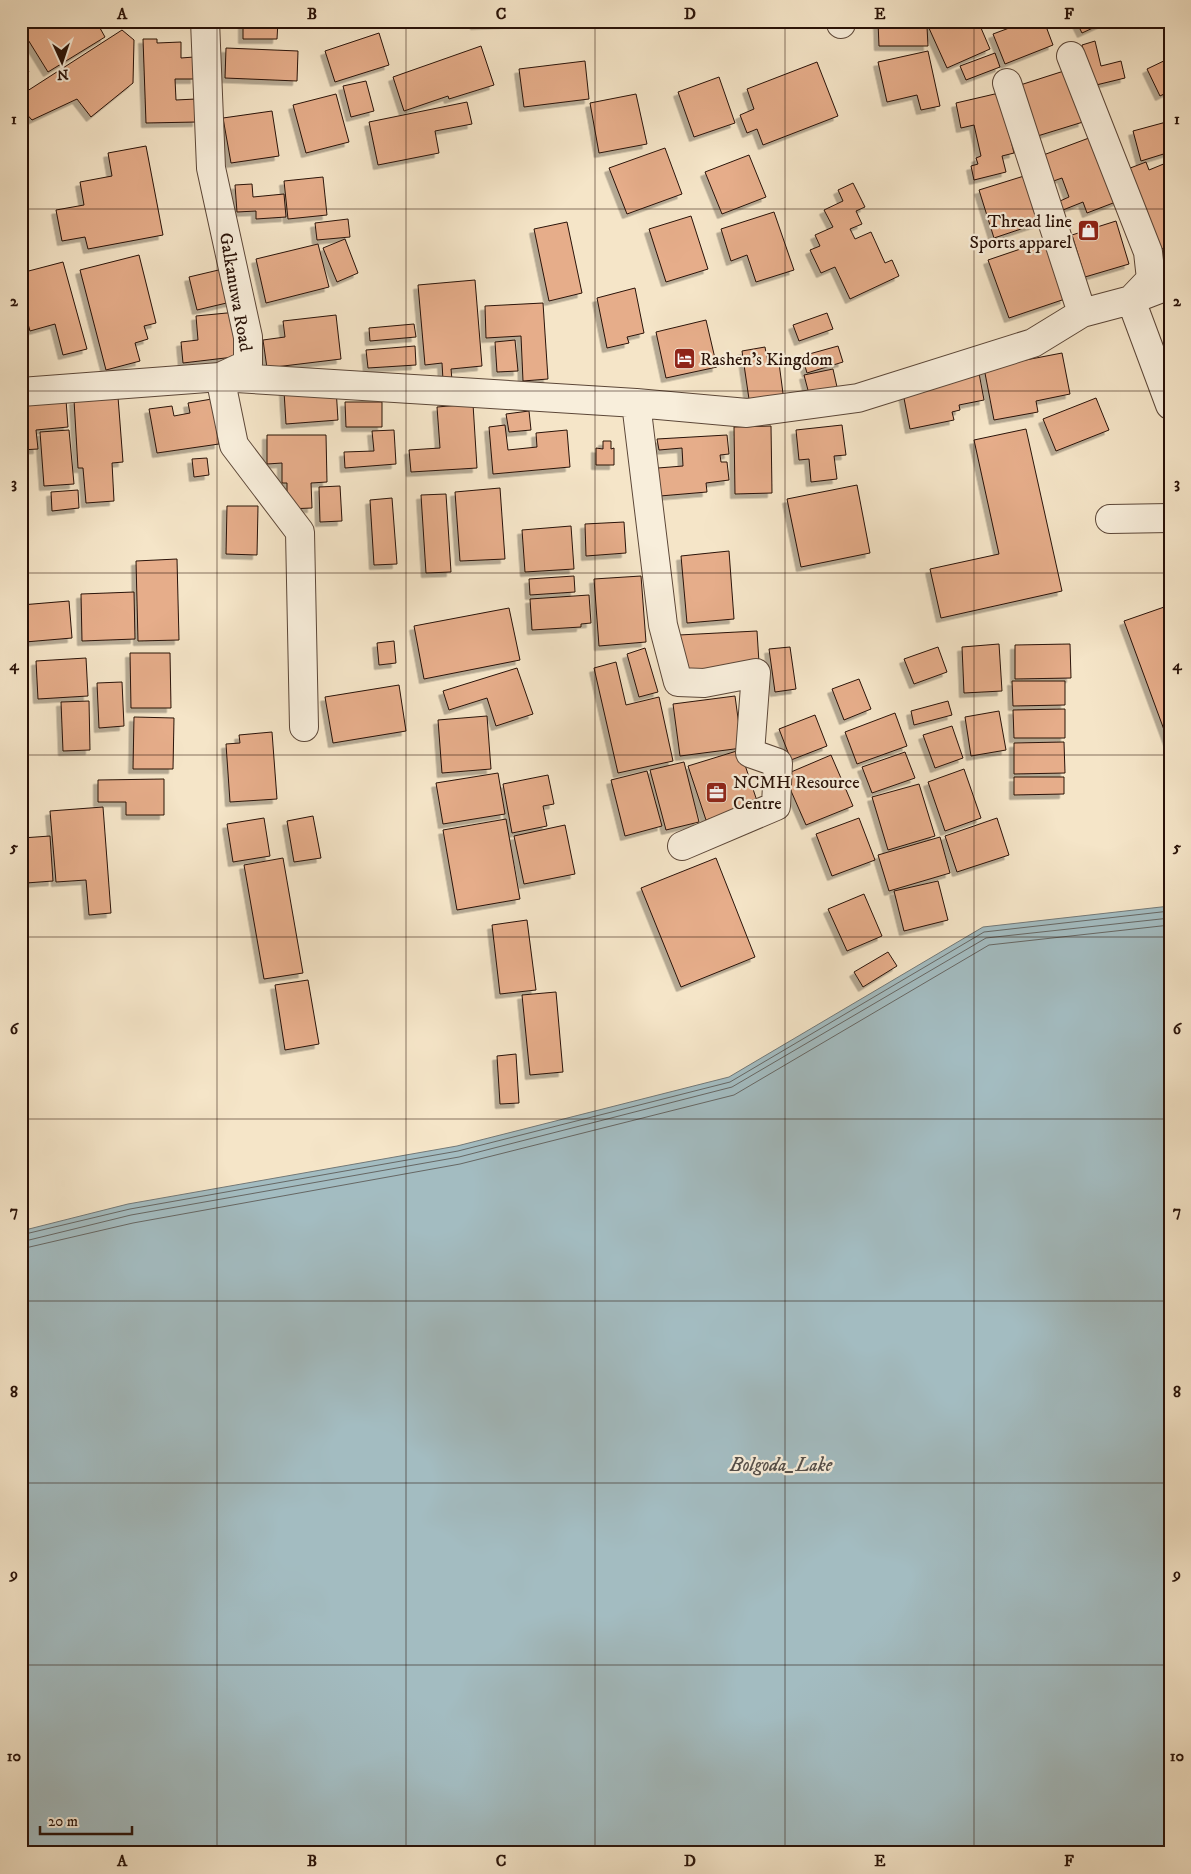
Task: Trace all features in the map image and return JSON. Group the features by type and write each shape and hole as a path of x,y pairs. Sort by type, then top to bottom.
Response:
{"street":[{"name":"Galkanuwa Road","path":"21,392 220,377 248,364 248,337 211,168 205,21"},
{"path":"1071,56 1148,252 1151,278 1131,300"},
{"path":"1007,83 1082,313"},
{"path":"304,727 300,532 234,445 220,377 636,403 747,413 858,398 1033,343 1082,313 1131,300 1170,285"},
{"path":"1131,300 1170,404"},
{"path":"636,403 663,625 670,658 678,682 704,683 756,674 750,753 778,763 776,806 682,846"},
{"path":"1110,519 1170,518"}],"water":[{"name":"Bolgoda_Lake","path":"1170,906 1170,1853 21,1853 21,1231 128,1204 457,1146 729,1077 983,927"}],"building":[{"path":"37,21 96,21 105,37 48,72 22,30"},
{"path":"243,21 278,21 277,39 243,39"},
{"path":"474,21 521,21 521,23 475,25"},
{"path":"855,21 907,21 908,28 927,27 928,46 879,46 878,22"},
{"path":"939,21 978,21 990,49 947,68 928,26"},
{"path":"1028,21 1044,21 1053,45 1005,64 993,34"},
{"path":"1076,21 1108,21 1082,33"},
{"path":"122,30 134,40 133,83 91,117 77,99 32,120 21,108 21,95"},
{"path":"379,33 389,65 335,82 325,51"},
{"path":"143,39 157,39 157,43 181,42 181,58 194,57 195,79 175,79 176,100 196,99 197,122 146,123"},
{"path":"1095,41 1101,66 1121,61 1125,78 1092,86 1082,45"},
{"path":"481,46 494,85 449,99 448,96 404,111 393,77"},
{"path":"226,48 298,51 297,81 225,78"},
{"path":"928,51 940,106 921,110 917,95 887,102 878,62"},
{"path":"995,53 1000,67 966,80 960,66"},
{"path":"1170,58 1170,91 1160,96 1147,69"},
{"path":"21,60 29,72 21,76"},
{"path":"585,61 589,99 524,107 519,69"},
{"path":"817,62 838,116 763,145 757,129 747,133 740,115 754,109 747,89"},
{"path":"1067,70 1083,122 1031,138 1014,87"},
{"path":"719,77 735,123 694,137 678,92"},
{"path":"366,81 374,111 351,117 343,86"},
{"path":"999,93 1014,153 1002,156 1006,172 974,180 971,166 978,164 976,158 981,156 974,125 961,128 956,103"},
{"path":"336,94 349,142 306,153 293,105"},
{"path":"636,94 647,144 599,153 590,103"},
{"path":"467,102 472,124 435,131 439,153 378,165 369,122"},
{"path":"272,111 279,156 231,163 223,118"},
{"path":"1170,121 1170,152 1141,161 1133,131"},
{"path":"1097,135 1121,200 1087,213 1083,202 1063,210 1060,201 1069,197 1062,178 1048,183 1038,157"},
{"path":"146,146 163,235 88,249 85,237 62,241 56,210 84,205 80,182 112,176 108,153"},
{"path":"665,148 682,194 627,214 609,168"},
{"path":"749,155 766,197 722,214 705,172"},
{"path":"1146,162 1149,170 1166,163 1170,172 1170,246 1159,250 1125,170"},
{"path":"1024,176 1039,223 994,238 979,190"},
{"path":"323,177 327,215 288,219 284,181"},
{"path":"853,183 865,207 856,211 862,224 850,229 855,239 871,232 885,263 892,260 899,276 850,299 835,267 821,273 810,250 820,246 815,235 833,227 824,210 843,201 838,190"},
{"path":"252,184 253,197 284,194 286,217 256,219 256,211 237,212 235,185"},
{"path":"774,212 794,270 756,282 747,255 731,261 721,229"},
{"path":"691,216 708,269 666,282 649,229"},
{"path":"348,219 350,237 317,240 315,223"},
{"path":"1116,221 1129,264 1085,277 1072,235"},
{"path":"567,222 582,293 549,301 534,229"},
{"path":"345,239 358,273 337,282 323,248"},
{"path":"1044,241 1065,299 1009,318 988,260"},
{"path":"318,244 329,287 266,303 256,259"},
{"path":"139,255 156,323 144,326 148,339 135,343 140,361 106,370 80,270"},
{"path":"63,262 87,349 63,355 55,324 30,331 21,299 21,273"},
{"path":"227,268 235,301 197,310 189,277"},
{"path":"475,280 482,366 451,369 452,380 443,380 442,363 425,365 418,285"},
{"path":"635,288 644,333 627,337 629,343 607,348 597,298"},
{"path":"543,303 548,379 523,381 521,336 486,338 485,306"},
{"path":"237,312 242,356 183,363 181,342 198,340 196,316"},
{"path":"827,313 833,329 799,341 793,325"},
{"path":"336,315 341,359 267,368 263,340 285,337 283,321"},
{"path":"706,320 717,367 666,378 656,332"},
{"path":"414,324 416,337 370,341 369,328"},
{"path":"515,340 518,371 497,372 495,342"},
{"path":"415,346 416,365 368,368 366,350"},
{"path":"838,346 843,362 807,373 802,356"},
{"path":"765,347 768,364 779,363 784,401 750,406 742,351"},
{"path":"1062,353 1070,394 1036,401 1038,412 994,420 984,368"},
{"path":"833,369 837,387 809,394 804,375"},
{"path":"979,373 984,400 959,405 960,410 952,412 954,420 910,429 902,388"},
{"path":"336,388 338,420 286,424 284,391"},
{"path":"118,397 123,462 112,463 114,501 86,503 83,468 78,468 74,400"},
{"path":"1096,398 1109,430 1056,451 1043,419"},
{"path":"212,399 219,444 157,453 149,409 172,406 174,416 190,413 188,403"},
{"path":"66,400 68,427 36,430 38,449 21,450 21,403"},
{"path":"345,402 382,402 382,427 346,427"},
{"path":"473,404 477,468 411,472 409,450 440,448 437,407"},
{"path":"529,411 531,430 509,432 506,414"},
{"path":"505,425 508,450 537,447 536,433 567,430 570,467 493,474 489,427"},
{"path":"842,425 846,455 834,456 837,479 811,482 809,459 799,460 796,430"},
{"path":"771,426 772,493 735,494 734,427"},
{"path":"1026,429 1062,591 941,618 930,569 999,554 974,440"},
{"path":"69,430 74,484 44,486 40,432"},
{"path":"394,430 396,464 345,468 344,452 374,451 372,431"},
{"path":"267,435 326,435 327,482 311,483 312,508 287,509 287,483 282,483 282,463 267,464"},
{"path":"727,435 729,454 720,455 721,462 727,462 729,480 706,483 707,492 660,496 658,468 683,466 682,448 659,450 657,439"},
{"path":"603,441 611,441 611,449 614,448 614,465 596,465 596,448 603,449"},
{"path":"207,458 209,475 194,477 192,459"},
{"path":"857,485 870,553 801,567 787,499"},
{"path":"340,486 342,521 320,522 319,487"},
{"path":"500,488 505,559 460,561 455,492"},
{"path":"78,490 79,508 52,511 51,492"},
{"path":"446,494 451,572 426,573 421,495"},
{"path":"392,498 397,564 374,565 370,500"},
{"path":"227,506 258,506 257,555 226,554"},
{"path":"624,522 626,553 586,556 585,524"},
{"path":"571,526 574,569 525,572 522,530"},
{"path":"729,551 734,619 687,623 681,556"},
{"path":"177,559 179,640 138,641 136,561"},
{"path":"574,576 575,592 530,595 529,579"},
{"path":"641,576 646,642 599,646 594,579"},
{"path":"134,592 135,639 82,641 81,594"},
{"path":"589,595 591,623 581,624 581,627 532,630 530,599"},
{"path":"69,601 72,638 25,642 27,672 21,672 21,605"},
{"path":"1170,605 1170,746 1124,621"},
{"path":"509,608 520,660 424,679 414,626"},
{"path":"757,631 759,663 681,672 679,635"},
{"path":"394,641 396,663 379,665 377,643"},
{"path":"999,644 1002,691 964,693 962,647"},
{"path":"1070,644 1071,678 1015,679 1015,645"},
{"path":"790,647 796,689 775,692 769,649"},
{"path":"938,647 947,672 914,684 904,659"},
{"path":"645,648 658,692 639,697 627,654"},
{"path":"130,653 170,653 171,708 131,708"},
{"path":"86,658 88,696 38,699 36,661"},
{"path":"616,662 626,705 659,697 673,761 618,773 594,668"},
{"path":"517,668 533,714 496,726 487,698 449,710 443,691"},
{"path":"859,679 871,709 844,720 832,689"},
{"path":"1012,681 1065,681 1065,705 1013,706"},
{"path":"122,682 124,726 99,728 97,683"},
{"path":"399,685 406,731 333,743 325,697"},
{"path":"735,696 742,748 680,756 673,704"},
{"path":"89,701 90,750 63,751 61,702"},
{"path":"948,701 952,715 914,725 911,711"},
{"path":"1065,709 1065,738 1014,738 1013,710"},
{"path":"999,711 1006,750 971,756 965,717"},
{"path":"895,713 907,746 857,764 845,732"},
{"path":"815,715 827,746 791,760 779,729"},
{"path":"487,716 491,769 442,773 438,720"},
{"path":"134,717 174,718 173,769 133,769"},
{"path":"952,726 963,758 935,768 923,735"},
{"path":"272,732 277,799 230,802 226,744 240,743 239,735"},
{"path":"1064,742 1065,773 1014,774 1014,743"},
{"path":"740,750 758,804 706,820 688,766"},
{"path":"905,752 915,778 872,793 862,767"},
{"path":"831,755 853,806 806,825 784,775"},
{"path":"684,762 699,822 666,830 650,770"},
{"path":"964,769 981,818 945,831 928,782"},
{"path":"21,771 25,787 21,788"},
{"path":"647,771 662,826 625,836 611,780"},
{"path":"498,773 505,814 443,824 436,783"},
{"path":"548,775 554,804 543,806 547,826 512,833 503,784"},
{"path":"1014,777 1064,777 1064,794 1014,795"},
{"path":"164,779 164,815 126,815 126,802 98,802 98,780"},
{"path":"919,784 935,836 888,850 872,797"},
{"path":"103,807 111,913 89,915 86,880 56,882 50,811"},
{"path":"313,816 321,858 294,862 287,821"},
{"path":"264,818 270,856 233,862 227,824"},
{"path":"859,818 875,860 832,876 816,834"},
{"path":"997,818 1009,855 957,872 945,836"},
{"path":"506,819 520,899 457,910 443,830"},
{"path":"565,825 575,874 524,884 514,836"},
{"path":"50,836 53,881 26,883 22,838"},
{"path":"940,837 950,873 889,891 878,855"},
{"path":"283,858 303,973 264,979 244,865"},
{"path":"716,858 755,957 681,987 641,888"},
{"path":"938,881 948,920 904,931 894,891"},
{"path":"864,894 882,936 847,951 828,909"},
{"path":"527,920 536,990 500,994 492,925"},
{"path":"888,952 897,966 863,987 854,972"},
{"path":"308,980 319,1044 285,1050 275,985"},
{"path":"556,992 563,1072 530,1075 522,995"},
{"path":"516,1054 519,1103 500,1104 497,1056"}],"place":[{"name":"Thread line Sports apparel","path":"1088,231"},
{"name":"Rashen’s Kingdom","path":"684,359"},
{"name":"NCMH Resource Centre","path":"717,792"}]}
